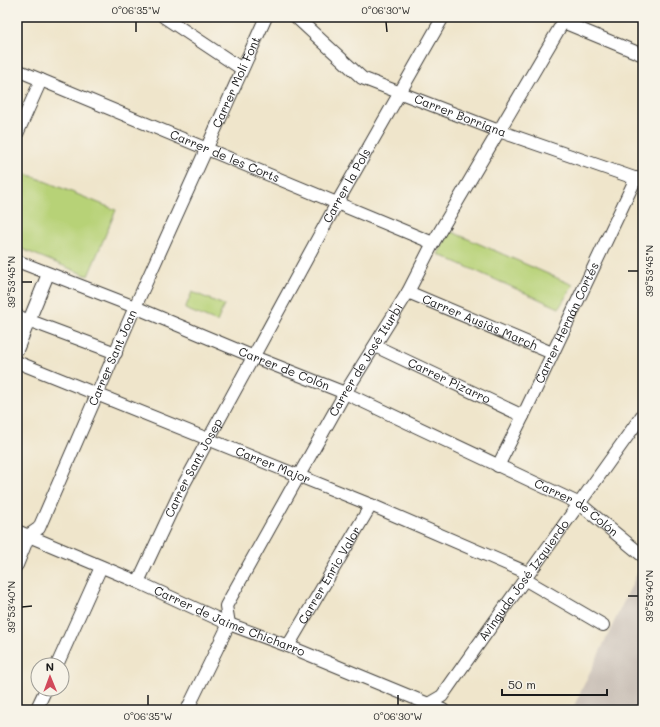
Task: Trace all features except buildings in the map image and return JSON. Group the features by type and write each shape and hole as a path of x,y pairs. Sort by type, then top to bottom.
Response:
{"street":[{"path":"164,17 242,69"},
{"name":"Carrer Molí Font","path":"206,148 266,17"},
{"name":"Carrer Borriana","path":"296,17 362,78 398,94 639,180"},
{"name":"Carrer la Pols","path":"254,358 337,203 443,17"},
{"path":"564,20 643,55"},
{"name":"Carrer de José Iturbi","path":"229,624 226,606 298,475 345,393 408,292 433,243 564,20"},
{"name":"Carrer de les Corts","path":"17,70 433,243"},
{"path":"17,134 41,80"},
{"name":"Carrer Sant Joan","path":"17,565 29,536 39,528 206,148"},
{"name":"Carrer Hernán Cortés","path":"498,466 552,353 639,180"},
{"name":"Carrer de Colón","path":"17,261 135,307 254,358 345,393 580,504 643,556"},
{"path":"17,350 48,274"},
{"name":"Carrer Ausiàs March","path":"408,292 552,353"},
{"path":"17,316 116,353"},
{"name":"Carrer Pizarro","path":"374,346 523,416"},
{"name":"Carrer Sant Josep","path":"138,582 184,486 254,358"},
{"name":"Carrer Major","path":"17,362 210,438 371,505 526,576 603,625"},
{"name":"Avinguda José Izquierdo","path":"428,707 442,696 526,576 580,504 643,414"},
{"name":"Carrer Enric Valor","path":"288,646 371,505"},
{"name":"Carrer de Jaime Chicharro","path":"17,531 138,582 229,624 288,646 428,707 442,710"},
{"path":"61,657 101,567"},
{"path":"187,710 229,624"},
{"path":"36,710 42,697"}],"shaded area":[{"path":"643,566 643,710 572,710 638,572"}],"green space":[{"path":"17,170 116,210 88,276 17,247"},
{"path":"450,231 573,285 559,308 438,254"},
{"path":"192,292 224,305 217,322 185,309"}]}
